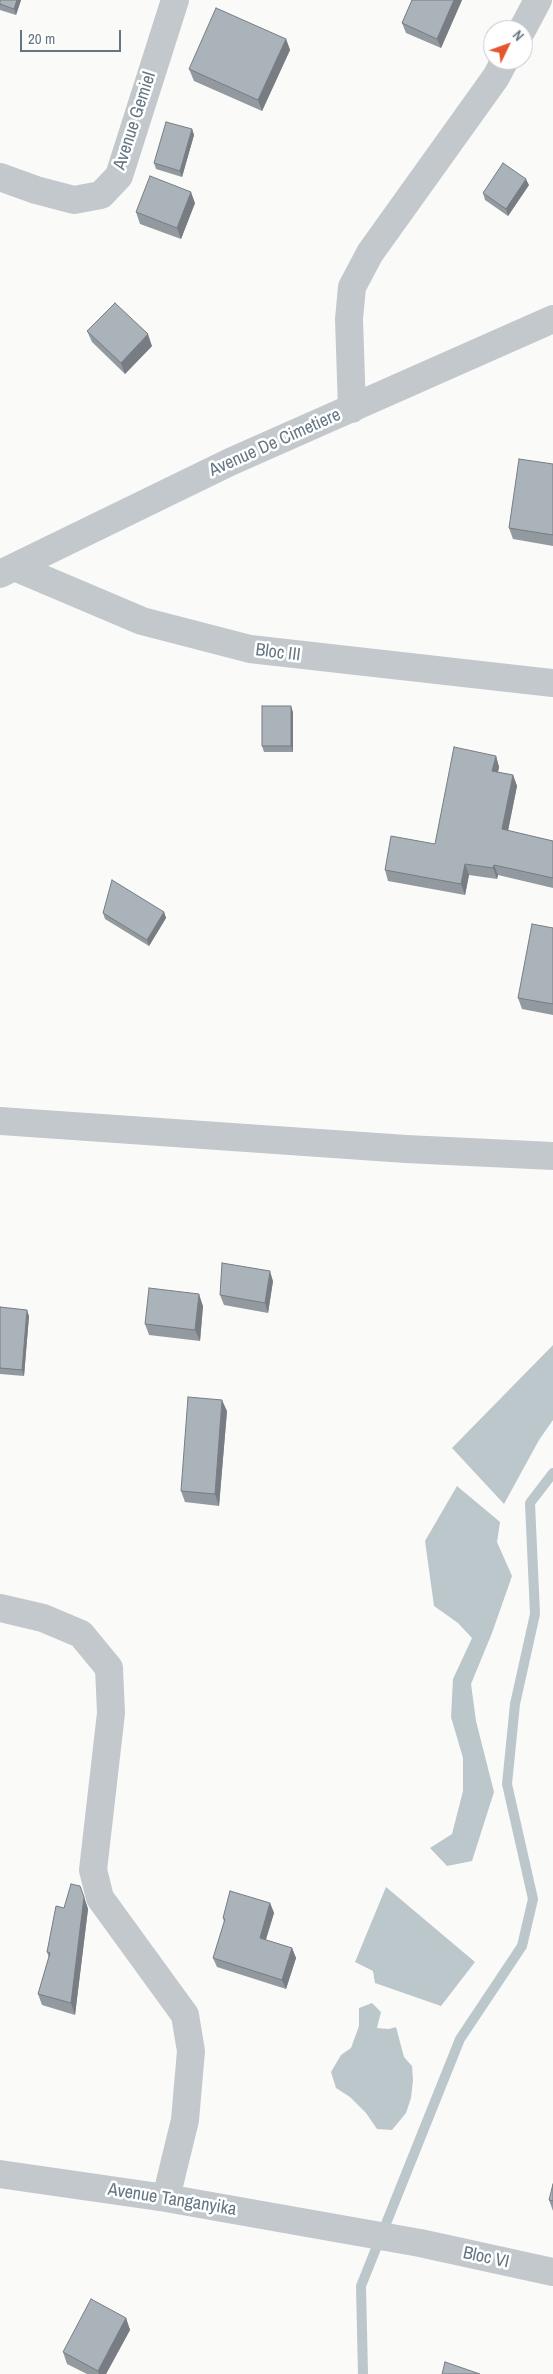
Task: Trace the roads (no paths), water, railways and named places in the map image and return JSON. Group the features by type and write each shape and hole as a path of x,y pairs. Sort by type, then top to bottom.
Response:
{"street":[{"name":"Avenue Gemiel","path":"0,176 36,190 74,200 101,195 119,176 175,0"},
{"path":"527,20 538,0"},
{"path":"352,409 349,319 352,287 370,254 500,70"},
{"name":"Avenue De Cimetiere","path":"8,571 230,462 553,319"},
{"name":"Bloc III","path":"8,571 142,620 250,649 553,683"},
{"path":"0,1120 406,1149 553,1156"},
{"path":"0,1608 43,1618 81,1634 109,1668 111,1713 93,1870 100,1898 163,1982 185,2016 192,2051 185,2120 166,2198"},
{"name":"Avenue Tanganyika","path":"0,2174 166,2198 420,2243"},
{"name":"Bloc VI","path":"420,2243 553,2272"}],"waterway":[{"path":"363,2374 361,2286 460,2039 522,1946 533,1899 507,1784 515,1704 535,1614 530,1503 553,1473"}]}
